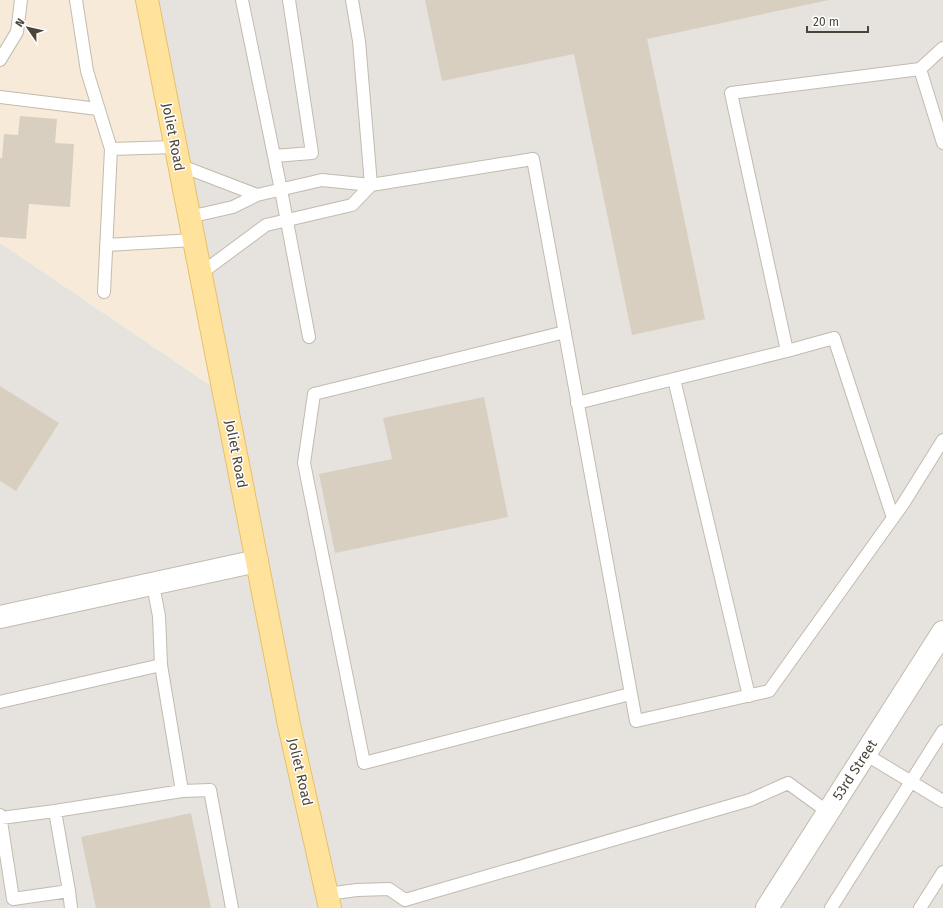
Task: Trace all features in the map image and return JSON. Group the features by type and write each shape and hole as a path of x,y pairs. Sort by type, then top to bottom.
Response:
{"main road":[{"name":"Joliet Road","path":"146,0 289,726 328,901"}],"street":[{"path":"0,617 257,561"},
{"name":"53rd Street","path":"767,908 943,632"}],"lane":[{"path":"0,60 18,32 21,0"},
{"path":"76,0 87,71 111,149 104,292"},
{"path":"242,0 281,190 309,337"},
{"path":"274,156 312,153 289,0"},
{"path":"200,274 266,225 352,205 371,185 359,41 352,0"},
{"path":"787,351 731,93 920,69 943,48"},
{"path":"920,69 943,142"},
{"path":"0,97 98,109"},
{"path":"111,149 177,156 257,195"},
{"path":"189,217 233,207 257,195 322,180 371,185 533,159 636,721 768,691 903,504 943,440"},
{"path":"106,245 194,240"},
{"path":"565,332 314,394 304,463 364,763 630,694"},
{"path":"577,403 834,338 893,518"},
{"path":"674,379 749,696"},
{"path":"153,584 159,616 161,665 182,791"},
{"path":"0,702 161,665"},
{"path":"831,908 943,731"},
{"path":"865,754 943,801"},
{"path":"328,901 357,890 389,889 405,900 750,800 788,783 828,812"},
{"path":"69,891 13,899 0,817 55,811 182,791 210,790 232,908"},
{"path":"55,811 72,908"},
{"path":"920,908 943,872"}],"shaded area":[{"path":"0,0 151,0 233,401 0,243"},
{"path":"151,0 943,0 943,908 0,908 0,243 233,401"}],"building":[{"path":"425,0 829,0 647,39 705,319 632,335 574,54 442,81"},
{"path":"20,116 57,119 55,143 74,144 70,207 29,204 26,239 0,237 0,158 2,158 4,134 18,135"},
{"path":"0,386 59,423 16,491 0,481"},
{"path":"484,397 508,517 335,553 319,474 392,459 383,418"},
{"path":"191,813 211,908 96,908 81,837"}]}
